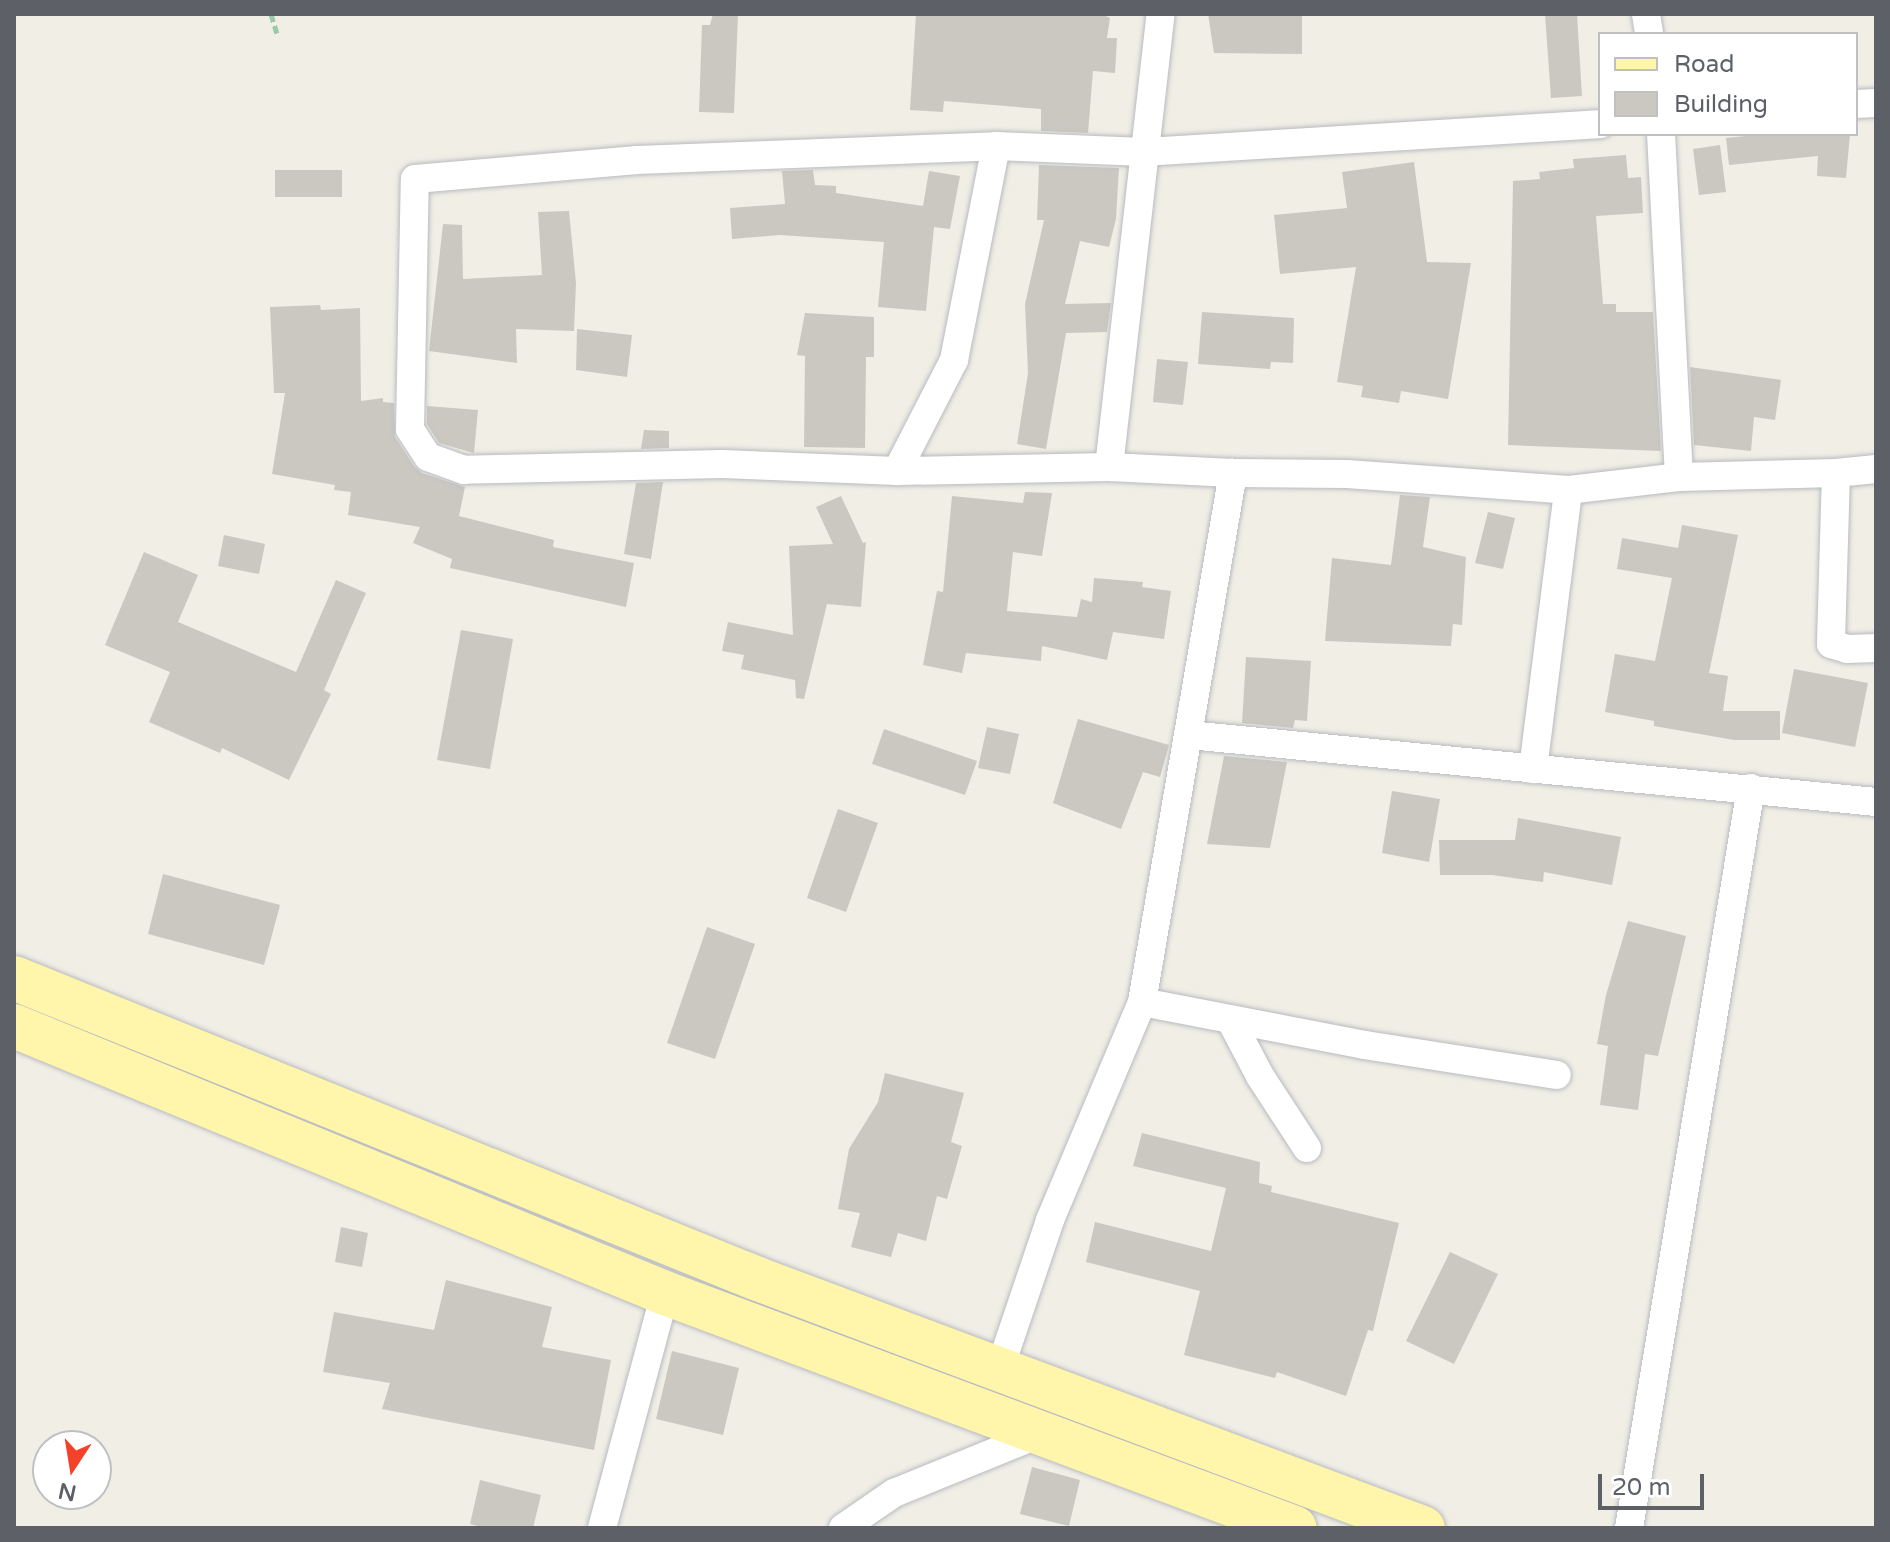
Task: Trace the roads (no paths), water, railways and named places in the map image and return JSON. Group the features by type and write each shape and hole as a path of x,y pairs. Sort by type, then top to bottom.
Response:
{"main road":[{"path":"14,978 758,1279 1423,1528"},
{"path":"14,1026 665,1293 1295,1528"}],"street":[{"path":"1109,467 1161,14"},
{"path":"1598,124 1144,152 996,146 637,160 415,179 410,429 428,457 464,470 722,464 897,471 1109,467 1347,474 1568,490 1679,477 1876,469"},
{"path":"1661,136 1679,477"},
{"path":"897,471 954,360 996,146"},
{"path":"999,1371 1050,1220 1142,1002 1233,473"},
{"path":"1836,473 1831,644 1847,649 1876,648"},
{"path":"1533,769 1568,490"},
{"path":"1189,735 1876,802"},
{"path":"1629,1528 1751,788"},
{"path":"1142,1002 1365,1045 1557,1075"},
{"path":"1230,1019 1260,1076 1307,1148"},
{"path":"602,1528 665,1293"},
{"path":"843,1528 894,1493 1042,1433"}]}
